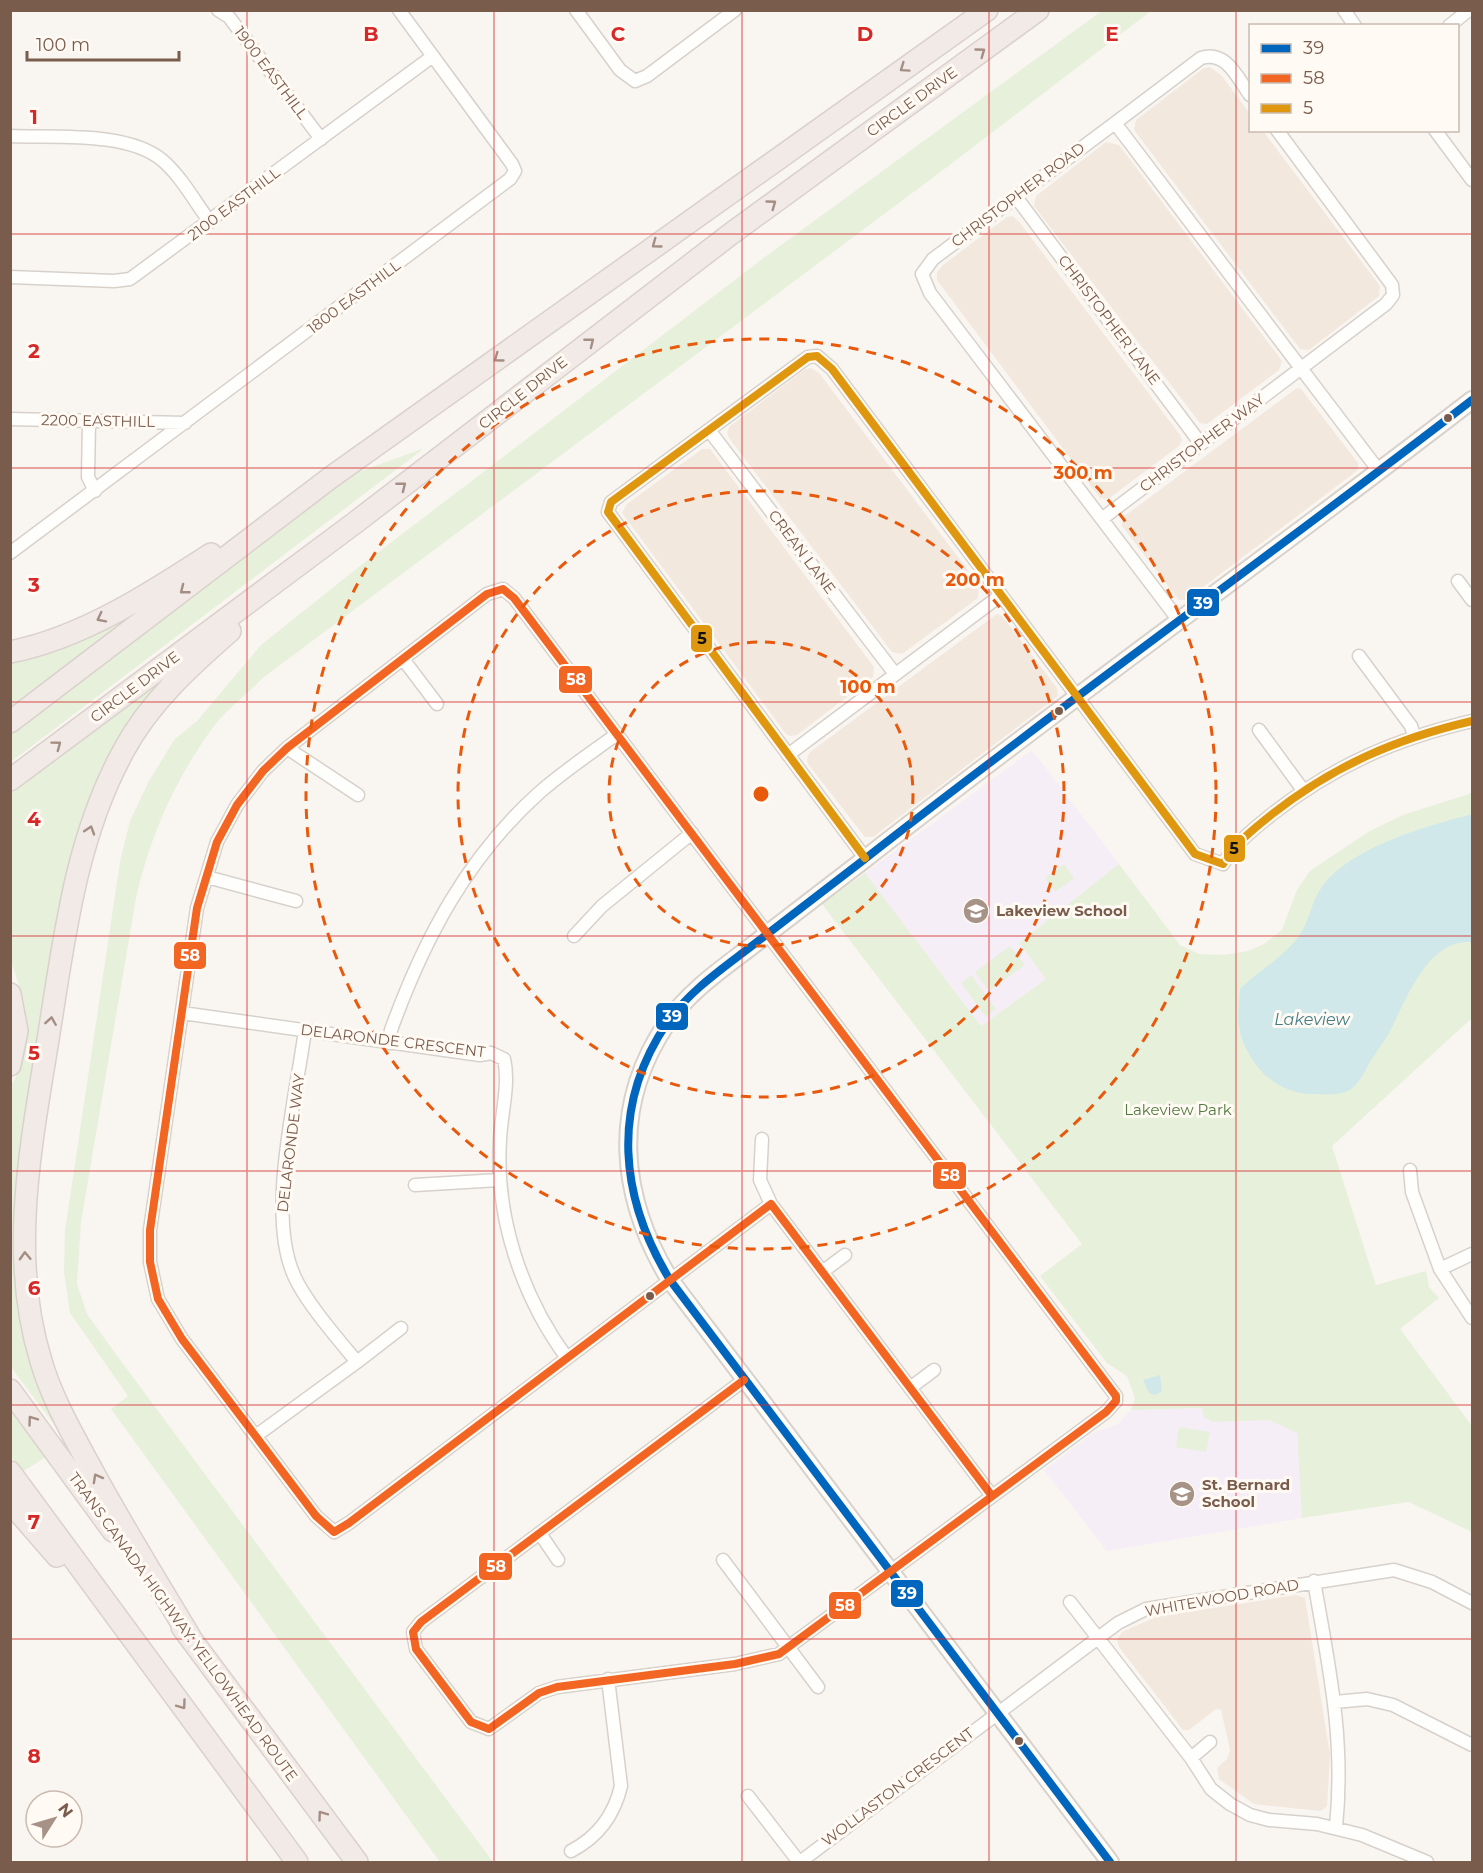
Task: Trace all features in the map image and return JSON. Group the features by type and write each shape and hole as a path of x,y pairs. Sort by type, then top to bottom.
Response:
{"highway":[{"name":"CIRCLE DRIVE","path":"10,722 330,478 987,10"},
{"name":"CIRCLE DRIVE","path":"10,780 356,522 732,233 1038,10"},
{"path":"10,652 73,631 135,600 330,478"},
{"path":"190,1637 89,1464 60,1408 41,1361 29,1311 24,1241 26,1194 38,1106 79,864 100,800 124,750 153,707 176,682 213,646 356,522"},
{"path":"10,994 17,1031 10,1065"},
{"name":"TRANS CANADA HIGHWAY: YELLOWHEAD ROUTE","path":"10,1390 357,1863"},
{"path":"10,1472 297,1863"},
{"path":"10,1502 157,1671"}],"street":[{"name":"1900 EASTHILL","path":"218,10 229,17 321,139"},
{"name":"1800 EASTHILL","path":"10,553 32,539 510,179 515,171 512,164 399,10"},
{"path":"576,10 620,70 635,81 647,76 735,10"},
{"path":"1344,10 1354,24"},
{"path":"1452,24 1469,10"},
{"name":"CHRISTOPHER ROAD","path":"1180,622 930,293 922,274 933,259 1201,58 1212,55 1221,57 1249,92"},
{"name":"2100 EASTHILL","path":"10,277 114,282 130,279 433,56"},
{"path":"1115,123 1379,471"},
{"name":"CHRISTOPHER WAY","path":"1103,518 1386,304 1393,295 1392,285 1278,132"},
{"path":"1437,132 1473,180"},
{"path":"10,136 104,140 137,145 164,162 210,222"},
{"name":"CHRISTOPHER LANE","path":"1016,197 1201,444"},
{"path":"865,858 608,512 611,502 800,360 817,356 832,369 1195,854 1223,864 1235,844 1303,790 1345,766 1414,736 1473,721"},
{"path":"1110,1863 744,1380 654,1255 642,1227 630,1182 628,1145 632,1109 642,1072 667,1023 698,988 865,858 1473,400"},
{"name":"2200 EASTHILL","path":"10,419 185,423"},
{"path":"89,422 88,477 95,491"},
{"name":"CREAN LANE","path":"709,430 895,674"},
{"path":"1458,581 1473,600"},
{"path":"744,1380 541,1535 422,1622 413,1632 416,1649 471,1722 489,1729 539,1693 557,1687 766,1659 789,1648 1112,1406 1116,1396 514,598 502,589 487,594 287,748 263,771 237,805 217,842 197,908 150,1230 150,1262 158,1299 182,1339 257,1435 316,1516 334,1532 349,1523 771,1204"},
{"path":"788,755 1001,595"},
{"path":"1359,656 1411,726 1414,736"},
{"path":"403,659 437,704"},
{"path":"1259,730 1303,790"},
{"path":"389,1043 391,1030 421,955 441,914 468,870 504,828 541,792 617,734"},
{"path":"287,748 358,795"},
{"path":"574,936 610,900 692,832"},
{"path":"207,877 296,901"},
{"name":"DELARONDE CRESCENT","path":"182,1013 480,1055 491,1053 504,1059 507,1072 500,1140 499,1180 508,1227 524,1280 552,1338 567,1358"},
{"name":"DELARONDE WAY","path":"305,1030 282,1190 282,1234 293,1275 357,1362"},
{"path":"762,1139 760,1180 771,1204 992,1496"},
{"path":"1410,1170 1412,1192 1440,1269 1473,1318"},
{"path":"416,1185 499,1180"},
{"path":"1440,1269 1473,1254"},
{"path":"822,1272 845,1255"},
{"path":"257,1435 401,1328"},
{"path":"910,1388 934,1370"},
{"path":"541,1535 558,1560"},
{"path":"723,1560 818,1687"},
{"name":"WHITEWOOD ROAD","path":"996,1712 1118,1623 1146,1609 1394,1570 1432,1582 1473,1603"},
{"path":"1314,1581 1335,1702 1340,1790 1336,1827"},
{"path":"1070,1602 1191,1758 1211,1789 1250,1815 1269,1820 1336,1827 1383,1842 1427,1863"},
{"path":"571,1851 587,1843 601,1829 617,1803 621,1786 608,1679"},
{"path":"1335,1702 1367,1699 1393,1705 1473,1744"},
{"name":"WOLLASTON CRESCENT","path":"800,1863 996,1712"},
{"path":"1191,1758 1210,1742"},
{"path":"748,1796 800,1863"}],"shaded area":[{"path":"1210,67 1222,76 1249,113 1249,132 1264,132 1380,286 1379,296 1309,350 1300,349 1134,130 1136,120 1204,68"},
{"path":"1106,142 1119,145 1282,361 1279,370 1207,424 1200,423 1034,206 1036,196"},
{"path":"1013,216 1020,223 1182,440 1179,446 1108,499 1100,498 937,280 937,272 943,265 1007,217"},
{"path":"811,368 819,373 979,585 978,598 902,654 892,652 729,438 727,432 730,426 804,370"},
{"path":"1297,388 1301,389 1358,463 1358,470 1186,600 1179,600 1122,526 1122,518"},
{"path":"702,449 710,449 874,667 873,677 797,735 786,734 622,513 627,504"},
{"path":"997,614 1002,616 1057,688 1058,696 873,837 865,837 808,764 807,757 810,752"},
{"name":"Lakeview School","path":"1032,750 1119,864 1019,943 1046,979 981,1026 865,873"},
{"name":"St. Bernard School","path":"1202,1408 1213,1422 1269,1419 1297,1433 1302,1518 1107,1551 1044,1470 1093,1433 1118,1424 1131,1410"},
{"path":"1296,1595 1305,1598 1330,1755 1327,1806 1321,1811 1254,1804 1219,1779 1217,1768 1227,1759 1230,1750 1221,1710 1216,1709 1189,1730 1183,1730 1119,1647 1117,1640 1122,1632 1156,1617"}],"green space":[{"path":"1103,10 1151,11 943,170 264,677 220,719 200,746 176,787 149,852 136,898 81,1222 77,1284 87,1314 115,1353 493,1862 440,1862 111,1409 128,1396 70,1313 64,1272 65,1231 120,862 130,821 149,781 174,740 197,721 261,645 355,570 769,254"},
{"path":"422,449 11,762 11,726 347,476"},
{"path":"125,616 126,619 11,707 11,658"},
{"path":"172,671 96,787 81,823 68,877 18,1212 62,1435 11,1367 11,1086 19,1071 23,1055 26,1024 21,993 11,962 11,793"},
{"name":"Lakeview Park","path":"1472,793 1472,1018 1332,1146 1376,1285 1426,1271 1429,1287 1439,1298 1400,1329 1472,1426 1472,1532 1409,1502 1302,1518 1297,1433 1269,1420 1213,1422 1204,1417 1202,1408 1131,1410 1135,1398 1127,1376 1107,1363 1040,1276 1082,1244 822,904 865,873 981,1026 1046,979 1019,943 1119,864 1180,945 1199,954 1224,955 1248,951 1264,944 1282,930 1297,890 1310,871 1368,832 1403,815"},
{"path":"1064,864 1074,878 1055,892 1045,878"},
{"path":"1010,946 1025,965 989,991 975,972"},
{"path":"971,975 996,1009 986,1017 961,983"},
{"path":"10,1403 49,1455 22,1472 11,1456"},
{"path":"1179,1427 1210,1432 1206,1452 1176,1447"}],"water":[{"name":"Lakeview","path":"1472,815 1472,942 1456,944 1442,950 1430,961 1410,990 1388,1035 1352,1089 1339,1094 1307,1094 1284,1088 1271,1080 1254,1062 1244,1044 1238,1019 1240,989 1293,944 1303,929 1315,899 1324,884 1345,865 1360,855 1396,838"},
{"path":"1160,1375 1162,1391 1155,1395 1149,1393 1143,1380"}],"transit line":[{"name":"5","path":"865,858 608,512 611,502 808,357 817,356 832,369 1195,854 1223,864 1239,843 1264,821 1294,798 1342,768 1417,736 1472,721"},
{"name":"39","path":"1110,1862 670,1280 653,1249 640,1217 632,1185 628,1152 630,1120 636,1087 649,1055 667,1023 685,1001 707,981 1013,745 1472,400"},
{"name":"58","path":"744,1380 421,1622 413,1632 416,1649 471,1722 489,1729 539,1693 557,1687 735,1664 779,1654 1106,1412 1116,1401 1116,1396 514,598 503,589 487,594 287,748 263,771 237,805 217,842 197,908 150,1230 150,1262 158,1299 182,1339 316,1516 334,1532 349,1523 771,1204 992,1496"}],"place":[{"name":"Lakeview School","path":"976,911"},
{"name":"St. Bernard School","path":"1182,1494"}]}
